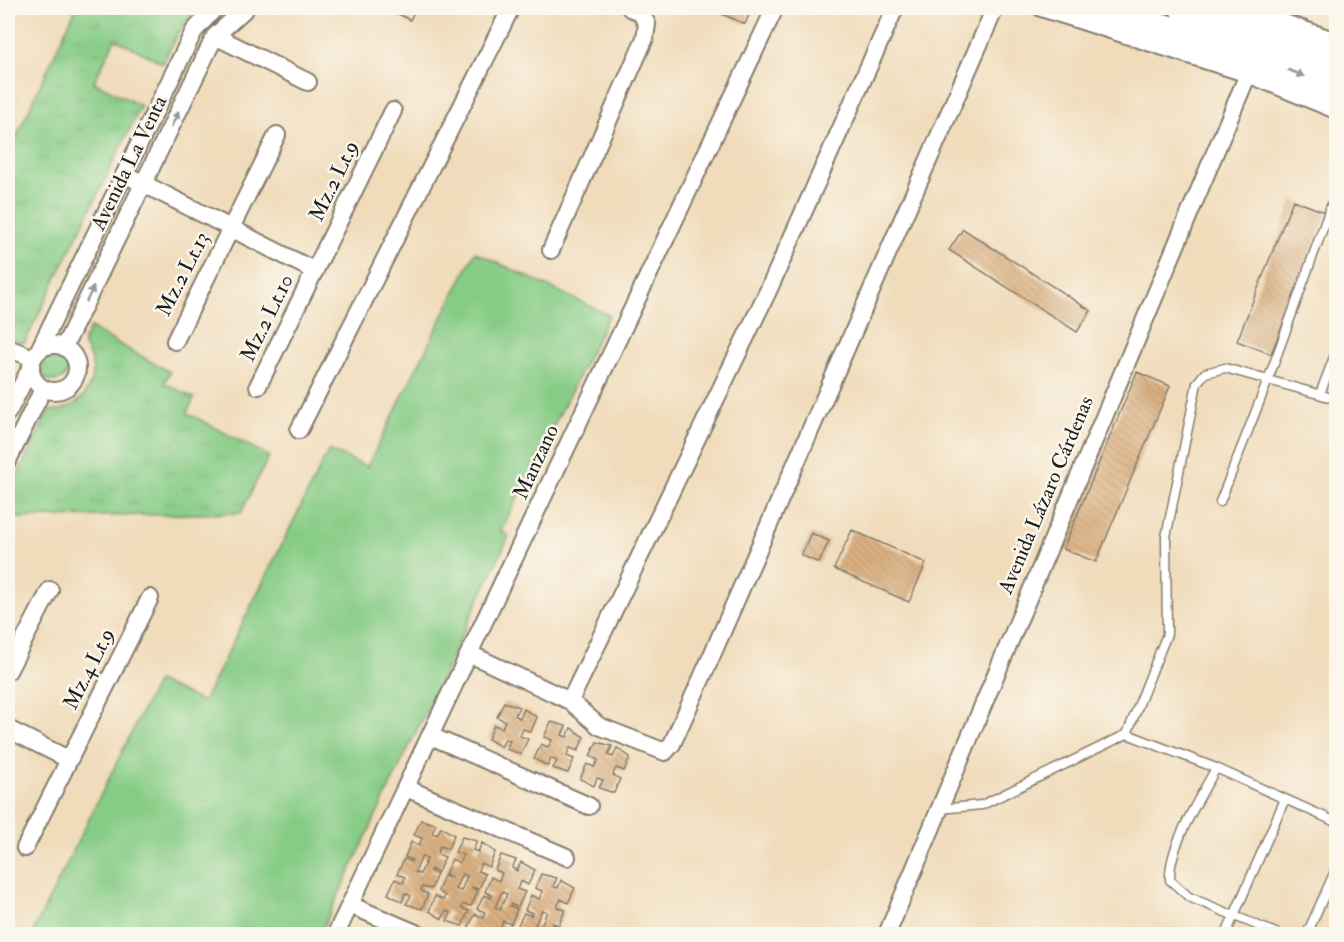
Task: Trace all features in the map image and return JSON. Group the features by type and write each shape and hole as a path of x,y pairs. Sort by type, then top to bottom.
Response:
{"highway":[{"path":"1099,8 1257,57 1336,90"},
{"path":"1184,8 1245,12 1336,60"}],"street":[{"name":"Avenida La Venta","path":"8,412 194,31 215,8"},
{"name":"Avenida La Venta","path":"64,347 214,36 246,8"},
{"path":"299,430 511,8"},
{"path":"551,250 645,38 647,24 640,12 630,8"},
{"name":"Manzano","path":"336,934 471,654 775,8"},
{"path":"570,702 768,291 895,8"},
{"path":"471,654 570,702 599,726 665,752 672,744 995,8"},
{"path":"1041,8 1248,74 1336,110"},
{"path":"1245,12 1336,41"},
{"path":"214,36 308,82"},
{"name":"Avenida Lázaro Cárdenas","path":"887,934 1248,74"},
{"name":"Mz.2 Lt.9","path":"315,271 393,111"},
{"name":"Mz.2 Lt.13","path":"175,341 277,135"},
{"path":"124,174 315,271"},
{"name":"Mz.2 Lt.10","path":"258,386 315,271"},
{"path":"51,345 64,347 75,357 78,371 75,379 65,389 50,391 43,389 34,380 34,359 51,345"},
{"path":"8,348 34,359"},
{"path":"8,459 43,389"},
{"path":"8,671 50,590"},
{"name":"Mz.4 Lt.9","path":"25,848 150,598"},
{"path":"8,729 68,759"},
{"path":"431,736 589,806"},
{"path":"406,788 567,857"},
{"path":"350,905 418,934"}],"lane":[{"path":"1220,502 1268,380 1336,192"},
{"path":"1320,394 1336,352"},
{"path":"938,809 982,805 1127,734 1167,634 1166,537 1189,411 1197,383 1205,373 1225,368 1336,399"},
{"path":"1127,734 1215,768 1336,822"},
{"path":"1215,768 1182,834 1169,869 1170,880 1189,897 1278,934"},
{"path":"1226,934 1285,799"},
{"path":"1306,934 1336,869"}],"green space":[{"path":"76,8 197,8 179,31 163,63 115,39 94,82 141,106 25,342 21,343 8,337 8,155"},
{"path":"475,252 609,315 501,531 509,536 320,934 32,934 157,681 203,702 329,450 367,467"},
{"path":"90,328 170,372 164,383 194,398 187,413 269,456 241,513 8,518 8,494 49,411 70,406 83,397 87,390 92,368 83,342"},
{"path":"54,353 64,357 68,367 64,377 54,381 44,377 40,367 44,357"}],"building":[{"path":"386,8 416,8 410,20"},
{"path":"708,8 752,8 745,24"},
{"path":"1293,200 1327,213 1271,354 1237,341"},
{"path":"963,229 1091,311 1077,332 949,250"},
{"path":"1137,372 1170,386 1096,562 1063,549"},
{"path":"852,530 926,563 909,602 834,569"},
{"path":"811,533 829,541 819,563 801,555"},
{"path":"504,702 519,707 515,715 520,718 524,709 537,717 531,732 523,729 520,736 528,739 521,754 506,749 510,741 505,739 501,747 488,739 494,725 502,728 505,721 497,717"},
{"path":"551,722 566,726 562,735 564,736 567,737 571,728 584,737 578,751 570,748 568,752 567,756 574,759 568,773 553,768 557,761 551,758 548,766 534,759 541,744 548,747 552,740 544,737"},
{"path":"597,742 612,746 608,755 613,757 617,748 630,757 624,771 616,768 614,772 613,775 620,779 614,793 599,788 603,780 597,778 594,786 580,779 587,764 594,767 598,760 590,756"},
{"path":"421,820 436,824 432,833 437,835 441,827 454,835 448,849 440,846 437,854 445,857 438,872 431,869 430,871 437,874 431,889 422,887 421,891 428,894 422,909 406,904 411,896 408,894 405,893 402,902 388,894 395,879 403,883 405,877 397,874 404,859 411,862 412,860 405,857 411,842 419,846 422,838 414,835","holes":["422,856 427,859 420,874 415,872"]},
{"path":"462,837 477,841 473,850 478,852 482,843 495,852 489,867 481,863 479,867 478,871 485,874 479,889 471,887 478,891 471,906 463,904 461,908 469,911 462,926 447,921 451,913 446,911 442,919 429,911 435,896 443,900 445,896 438,891 444,876 452,878 445,874 452,859 459,863 463,855 455,852","holes":["462,874 467,876 461,891 455,889"]},
{"path":"501,855 516,860 512,868 517,871 521,862 535,870 528,885 521,881 517,889 525,892 518,907 511,904 510,906 517,909 511,924 503,921 501,926 508,929 506,934 489,934 491,931 486,929 483,934 474,934 475,932 468,929 475,914 483,918 485,912 477,909 484,895 491,898 492,895 485,892 491,877 499,881 502,873 495,870","holes":["502,892 507,894 500,910 495,907"]},
{"path":"541,874 557,878 553,886 558,888 561,880 575,888 568,903 561,899 557,907 565,910 559,925 551,923 557,928 554,934 523,934 525,930 517,927 524,913 531,916 532,913 525,910 531,895 539,899 541,895 542,891 535,888","holes":["542,910 547,912 540,928 535,925"]},
{"path":"387,925 400,934 380,934"}]}
